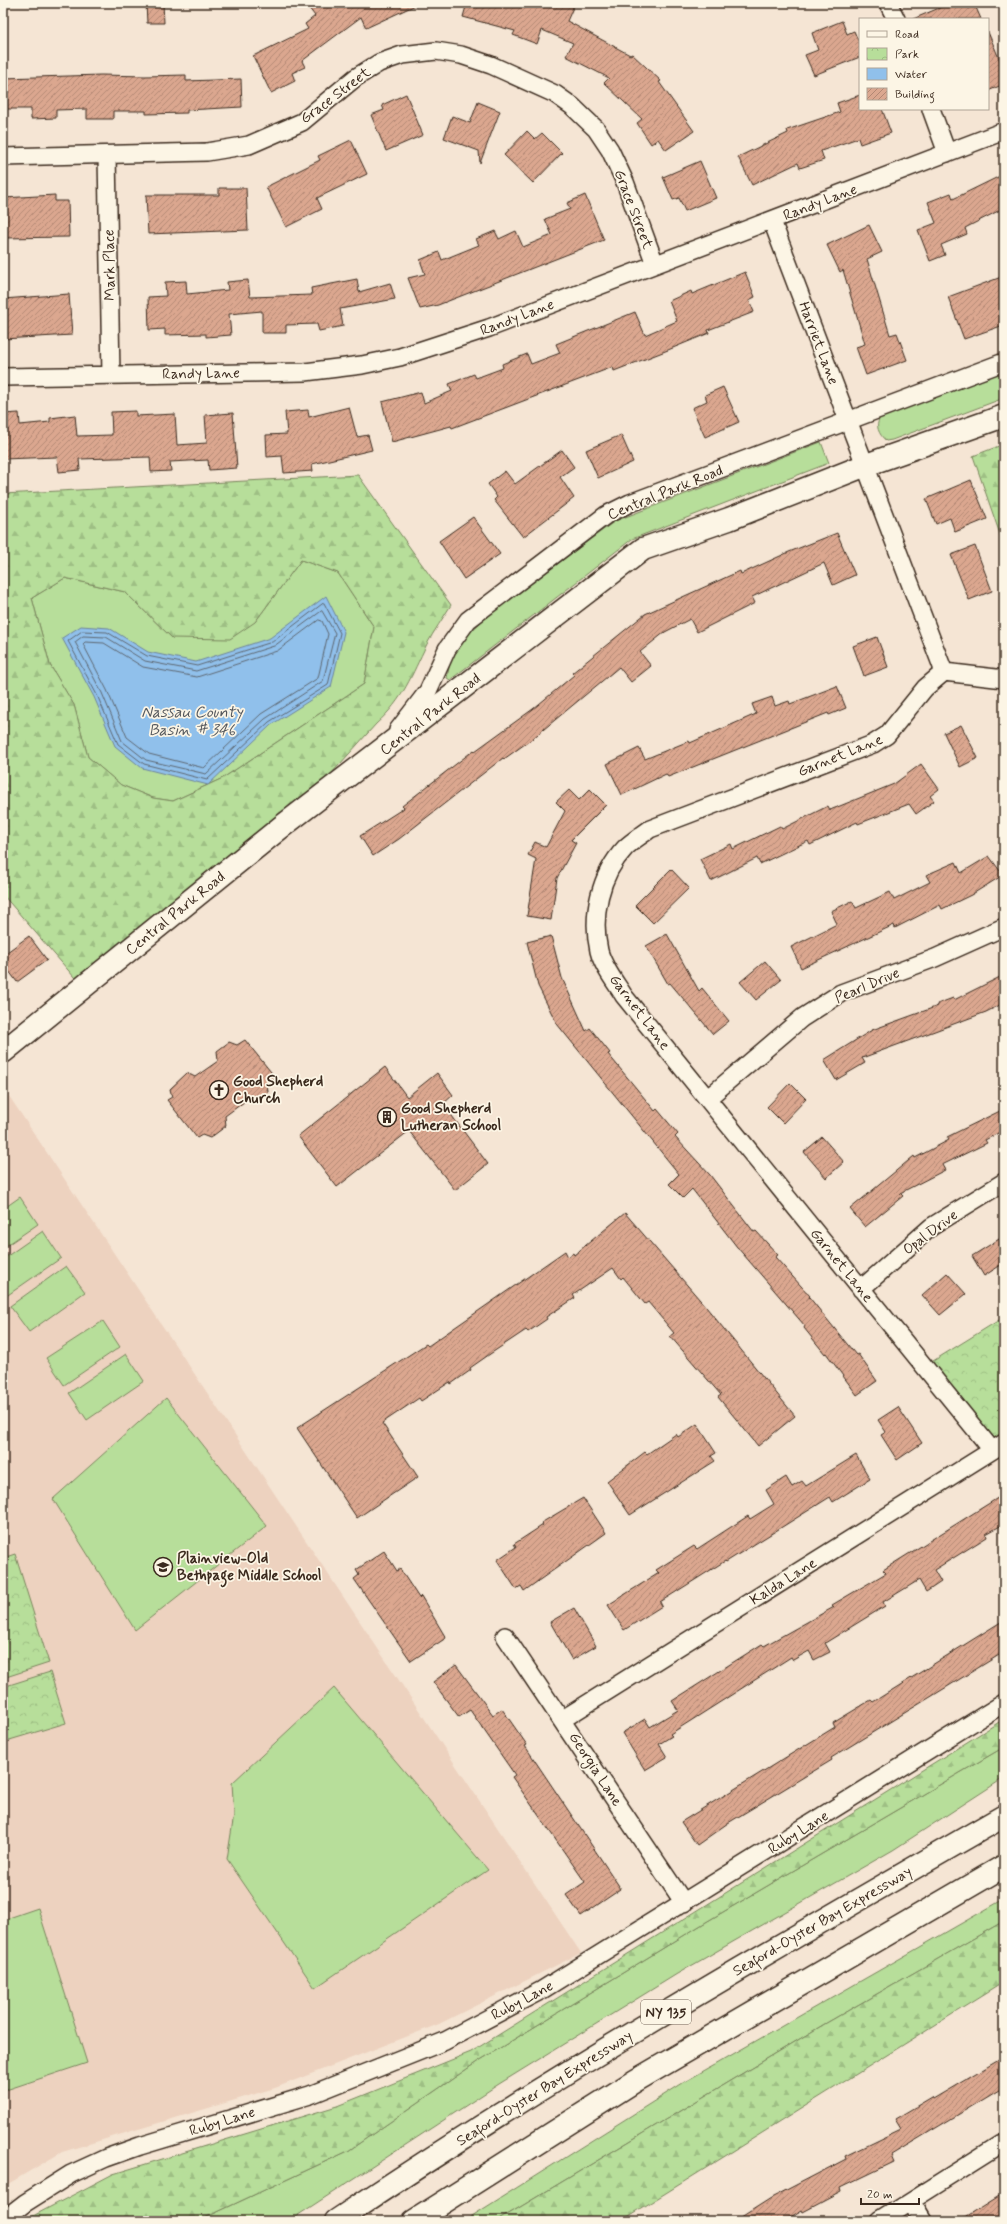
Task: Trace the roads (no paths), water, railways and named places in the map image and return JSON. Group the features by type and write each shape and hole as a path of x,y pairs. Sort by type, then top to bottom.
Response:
{"main road":[{"name":"Central Park Road","path":"3,1052 280,828 644,549 729,519 866,465 1004,416"},
{"name":"Seaford-Oyster Bay Expressway","path":"336,2221 613,2043 1004,1816"},
{"name":"NY 135","path":"414,2221 642,2077 1004,1866"}],"street":[{"path":"888,3 896,18"},
{"name":"Grace Street","path":"3,157 207,152 249,145 302,122 355,78 379,63 409,54 436,51 461,55 491,65 555,94 572,106 596,130 610,150 625,182 655,264"},
{"path":"931,110 947,153"},
{"name":"Randy Lane","path":"3,377 306,372 362,365 400,357 489,328 1004,131"},
{"name":"Mark Place","path":"107,155 111,375"},
{"name":"Harriet Lane","path":"772,221 866,465"},
{"name":"Central Park Road","path":"369,761 407,720 428,690 447,648 468,620 606,515 630,503 1004,362"},
{"path":"866,465 944,672 1004,679"},
{"name":"Garnet Lane","path":"944,672 925,688 887,735 872,744 650,829 625,848 609,872 598,896 596,923 599,952 624,996 861,1289 998,1446"},
{"name":"Pearl Drive","path":"708,1098 802,1018 841,993 934,958 1004,927"},
{"name":"Opal Drive","path":"861,1289 932,1227 1004,1182"},
{"name":"Kalda Lane","path":"563,1719 998,1446"},
{"name":"Georgia Lane","path":"506,1636 563,1719 684,1903"},
{"name":"Ruby Lane","path":"3,2220 25,2203 58,2182 106,2158 310,2095 445,2041 542,1990 1004,1703"},
{"path":"879,2221 1004,2142"},
{"path":"911,2201 924,2221"}],"water":[{"name":"Nassau County Basin # 346","path":"326,596 344,632 331,687 271,725 208,785 142,768 115,746 94,697 62,638 81,626 109,628 148,652 196,662 270,638"}],"place":[{"name":"Good Shepherd Church","path":"219,1090"},
{"name":"Good Shepherd Lutheran School","path":"387,1117"},
{"name":"Plainview-Old Bethpage Middle School","path":"163,1567"}]}
